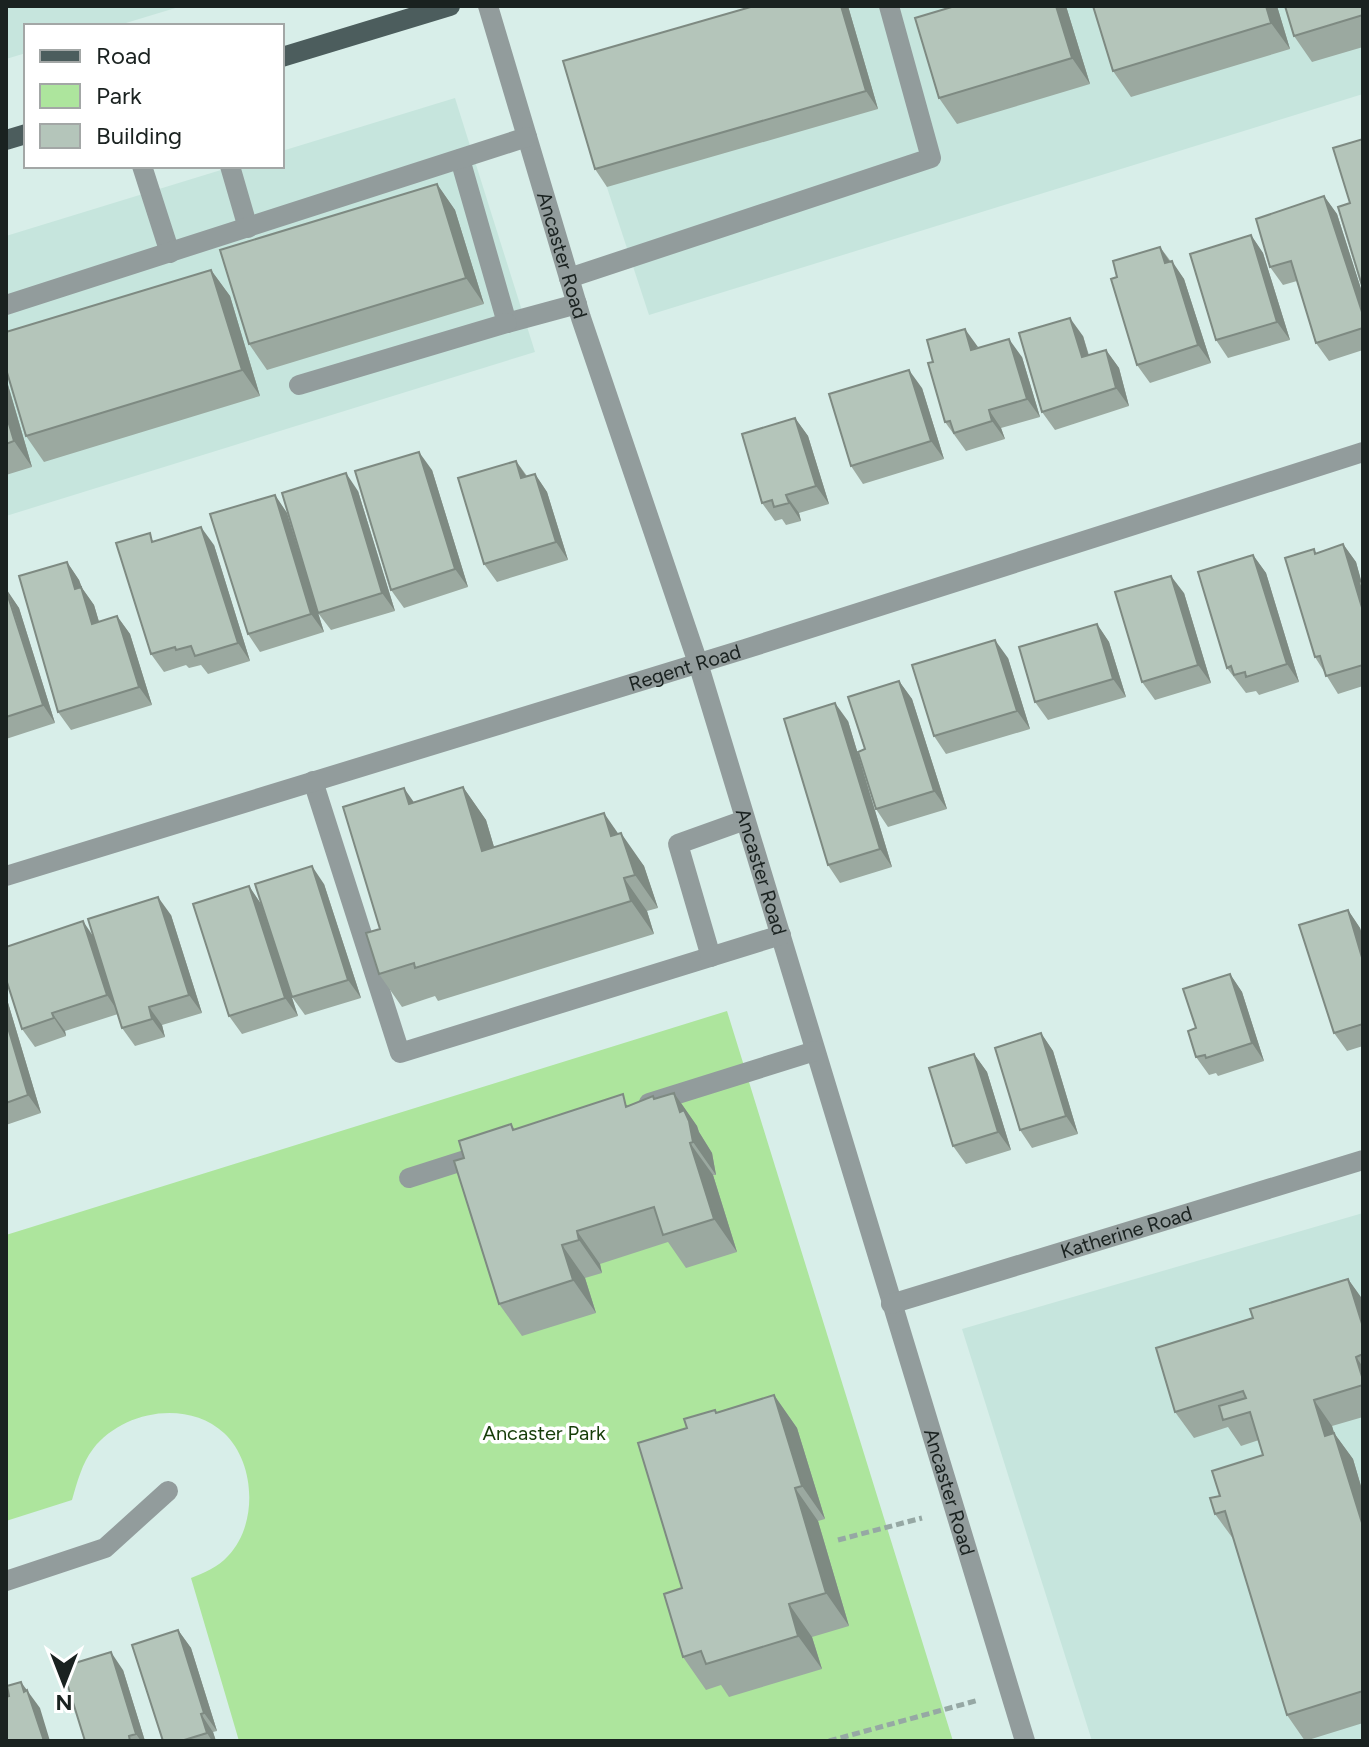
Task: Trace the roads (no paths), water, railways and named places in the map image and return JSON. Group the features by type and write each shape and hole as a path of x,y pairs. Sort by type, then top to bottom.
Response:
{"main road":[{"path":"284,56 450,6"}],"street":[{"name":"Ancaster Road","path":"488,6 577,304 698,663 1025,1741"},
{"path":"569,278 931,158 889,6"},
{"path":"6,305 527,137"},
{"path":"460,159 507,323"},
{"path":"143,168 170,253"},
{"path":"231,168 248,228"},
{"path":"299,385 577,304"},
{"name":"Regent Road","path":"6,876 698,663 1363,452"},
{"path":"313,781 400,1053 781,935"},
{"path":"711,957 678,844 745,820"},
{"path":"629,1109 815,1051"},
{"path":"409,1178 497,1150"},
{"name":"Katherine Road","path":"891,1304 1363,1160"},
{"path":"6,1581 105,1548 168,1491"}],"park label":[{"name":"Ancaster Park","path":"544,1433"}]}
